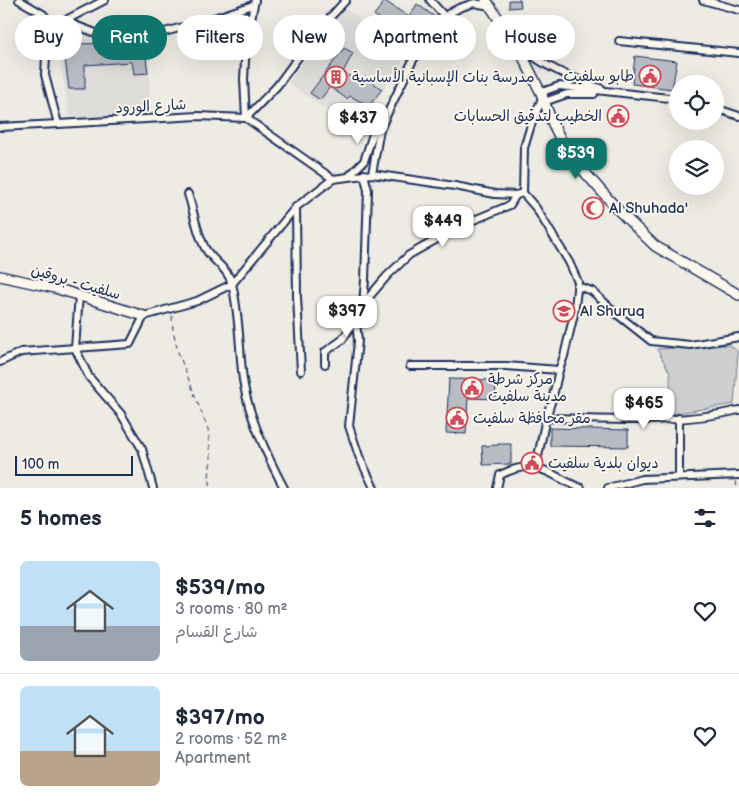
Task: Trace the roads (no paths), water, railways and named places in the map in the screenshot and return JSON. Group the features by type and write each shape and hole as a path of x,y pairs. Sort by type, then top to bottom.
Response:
{"main road":[{"path":"489,2 499,15"},
{"path":"489,2 520,51 570,147 621,207 659,244 739,290"},
{"path":"529,60 545,98 552,122 566,150 618,210 655,246 739,295"},
{"name":"سلفيت - بروقين","path":"0,276 55,288 144,316"}],"street":[{"path":"19,0 44,15"},
{"path":"76,15 105,0"},
{"path":"246,118 277,86 316,33 346,0"},
{"path":"430,0 443,15"},
{"path":"704,0 739,10"},
{"path":"82,28 109,38 146,37 205,21 254,2"},
{"path":"246,118 244,79 246,42 254,2"},
{"path":"447,15 452,10 466,5 489,2"},
{"path":"619,41 739,53"},
{"path":"46,60 45,75 58,124"},
{"path":"372,174 380,129 413,60"},
{"path":"538,60 552,69 620,94"},
{"path":"536,466 546,418 574,314 578,282 569,262 536,208 523,193 524,148 545,98 553,87 565,86 669,99"},
{"path":"545,98 579,93 669,99"},
{"path":"724,113 739,117"},
{"name":"شارع الورود","path":"0,128 189,117 246,118"},
{"path":"246,118 333,178"},
{"path":"348,176 364,161 373,134 380,129"},
{"path":"325,364 325,352 342,340 356,322 363,304 368,190 364,174"},
{"path":"0,362 21,352 130,344 144,316 197,301 232,284 296,207 333,178 372,174 495,194 516,195 523,193"},
{"path":"188,194 206,250 215,262 227,272 232,284 242,371 248,402 265,449 284,488"},
{"path":"363,304 387,276 409,255 462,226 510,205 516,195"},
{"path":"296,207 297,297 301,370"},
{"path":"577,286 592,291 618,315 651,340 690,344 739,337"},
{"path":"79,295 75,348 89,377 121,414 142,449 153,488"},
{"path":"356,322 358,341 349,426 359,456 374,488"},
{"path":"410,366 506,366 559,370"},
{"path":"546,418 701,418 739,410"},
{"path":"679,477 680,418"},
{"path":"497,488 500,475 536,466 581,488"},
{"path":"608,488 642,479 739,475"}],"place":[{"name":"طابو سلفيت","path":"650,76"},
{"name":"مدرسة بنات الإسبانية الأساسية","path":"336,77"},
{"name":"الخطيب لتدقيق الحسابات","path":"618,116"},
{"name":"Al Shuhada'","path":"593,208"},
{"name":"Al Shuruq","path":"564,311"},
{"name":"مركز شرطة مدينة سلفيت","path":"472,388"},
{"name":"مقر محافظة سلفيت","path":"457,418"},
{"name":"ديوان بلدية سلفيت","path":"532,463"}]}
